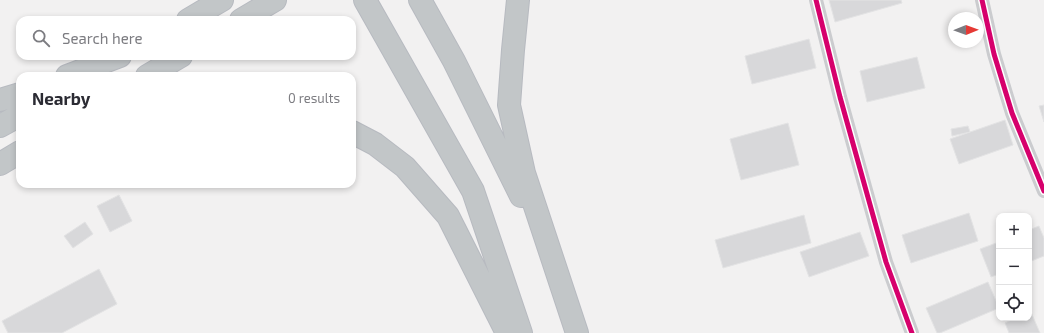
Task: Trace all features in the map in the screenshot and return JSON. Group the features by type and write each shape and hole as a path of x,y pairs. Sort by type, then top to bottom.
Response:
{"highway":[{"path":"195,16 222,0"},
{"path":"248,16 275,0"},
{"path":"365,0 473,191 521,333"},
{"path":"420,0 454,61 556,267"},
{"path":"518,0 512,50 509,105 524,174 577,333"},
{"path":"78,72 109,60"},
{"path":"97,72 119,60"},
{"path":"155,72 174,60"},
{"path":"0,100 16,95"},
{"path":"0,126 16,117"},
{"path":"356,134 375,144 405,167 448,216 507,333"},
{"path":"0,165 16,155"},
{"path":"0,165 16,159"}],"street":[{"path":"816,0 840,97 886,262 912,333"},
{"path":"982,0 994,54 1012,113 1044,191"}],"building":[{"path":"829,0 901,0 902,3 835,22"},
{"path":"809,39 816,68 752,84 745,56"},
{"path":"917,57 925,88 867,102 860,71"},
{"path":"1044,105 1044,122 1039,106"},
{"path":"1005,120 1013,145 959,164 950,139"},
{"path":"788,123 799,165 741,180 730,139"},
{"path":"968,126 970,132 952,136 951,129"},
{"path":"119,195 132,221 110,232 97,206"},
{"path":"969,213 978,241 911,263 902,235"},
{"path":"804,215 811,243 723,268 715,240"},
{"path":"85,222 93,234 73,248 64,236"},
{"path":"1039,226 1044,238 1044,256 1032,261 1032,249 1032,229"},
{"path":"860,232 869,256 809,277 800,252"},
{"path":"996,243 996,275 991,277 980,249"},
{"path":"99,269 117,304 62,333 8,333 2,321"},
{"path":"988,282 996,301 996,309 940,333 937,333 926,308"},
{"path":"1032,314 1040,333 1009,333 1005,323 1009,321 1032,321"}],"cycle path":[{"path":"816,0 840,97 886,262 912,333"},
{"path":"982,0 994,54 1012,113 1044,191"}]}
